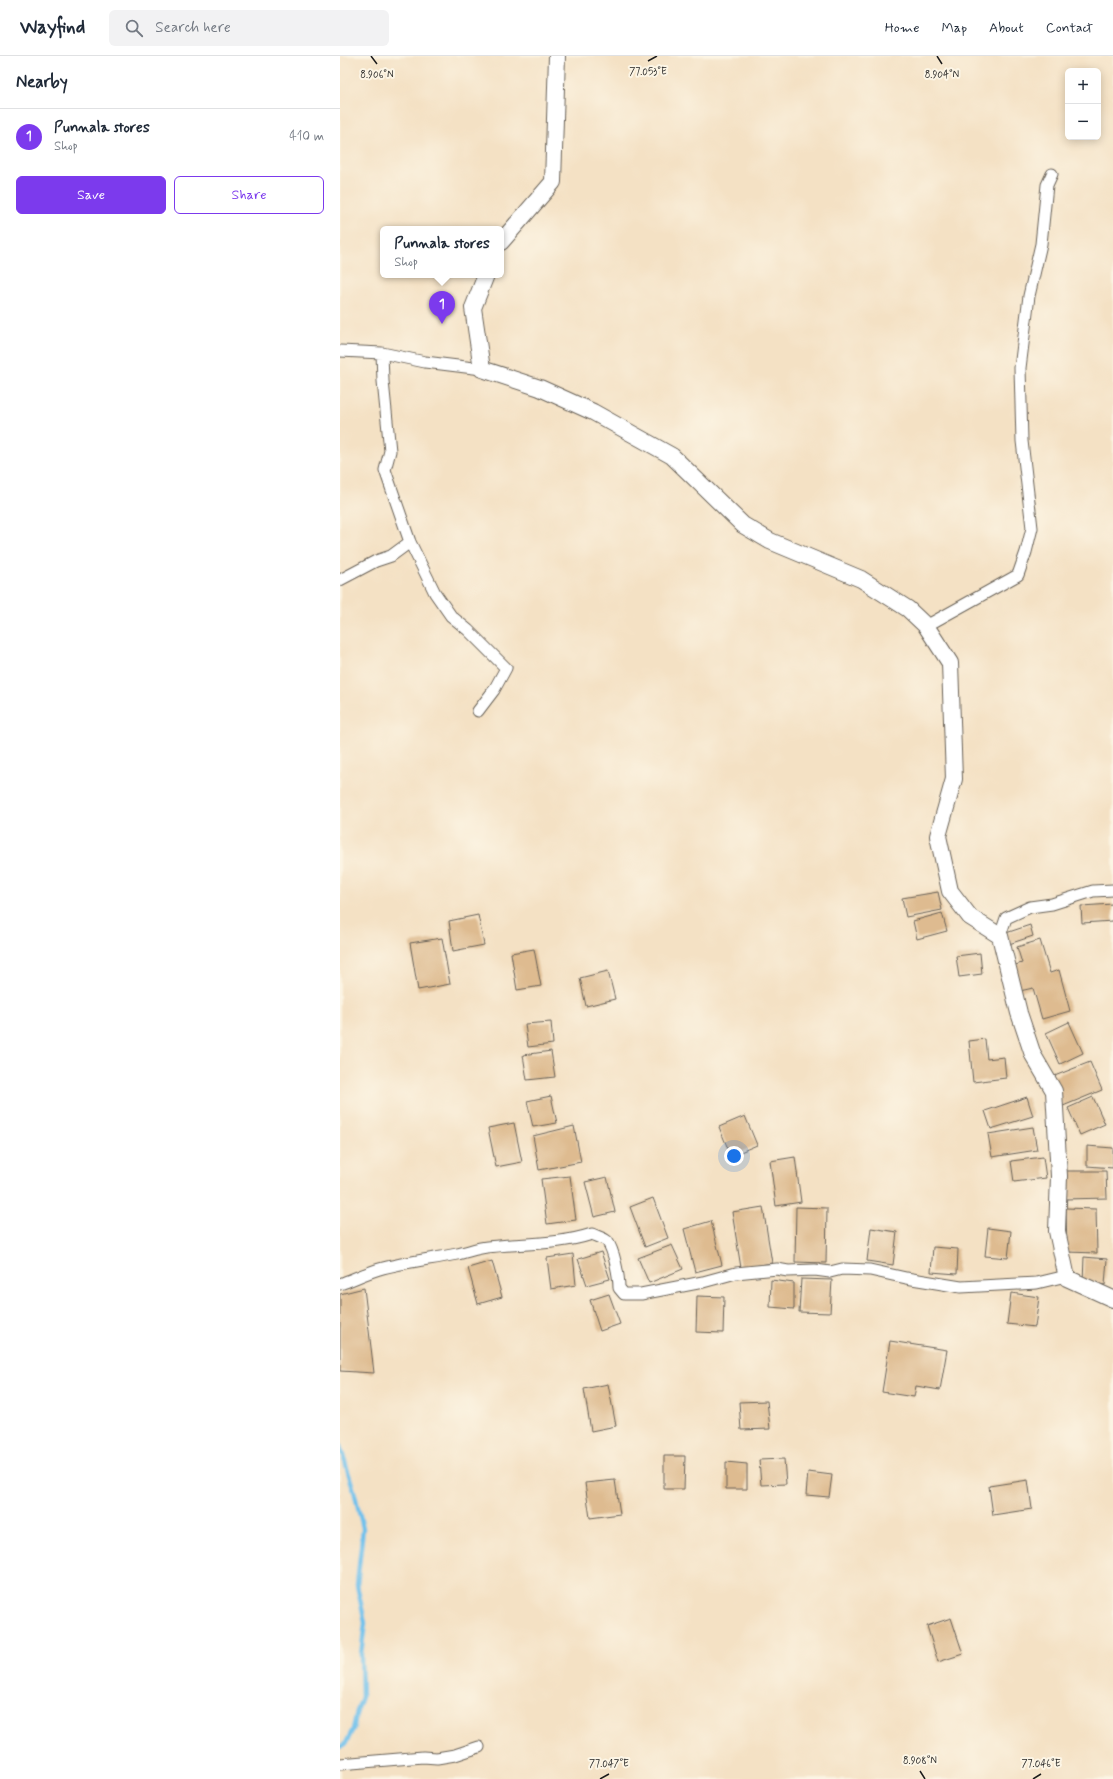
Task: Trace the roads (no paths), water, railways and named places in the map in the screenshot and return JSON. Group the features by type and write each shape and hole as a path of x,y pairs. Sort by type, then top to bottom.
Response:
{"main road":[{"path":"504,239 553,182 557,56"},
{"path":"485,278 473,308 482,370 540,388 587,409 672,456 708,493 743,525 770,541 861,579 908,609 926,626 950,663 954,779 938,836 950,891 970,917 1000,936 1019,1014 1033,1055 1054,1091 1059,1176 1056,1231 1067,1278 1113,1299"}],"street":[{"path":"926,626 1018,575 1026,552 1032,528 1022,440 1020,368 1029,296 1040,244 1047,185 1052,174"},
{"path":"340,351 382,353 425,362 482,370"},
{"path":"382,353 383,381 390,451 385,470 410,542 435,593 451,616 468,630 506,668 494,690 478,712"},
{"path":"340,580 376,561 391,556 410,542"},
{"path":"1000,936 1006,918 1030,907 1052,904 1093,891 1113,890"},
{"path":"340,1284 383,1268 414,1261 426,1260 486,1247 532,1243 544,1244 576,1239 592,1234 606,1241 612,1252 619,1276 619,1288 624,1294 641,1294 703,1282 736,1273 777,1270 815,1270 830,1272 842,1269 870,1270 906,1278 961,1287 1037,1282 1062,1277 1066,1274"},
{"path":"340,1764 423,1757 437,1758 455,1755 479,1747"}],"waterway":[{"path":"340,1446 354,1491 363,1528 357,1585 365,1623 361,1654 362,1697 353,1729 346,1743 340,1747"}],"place":[{"name":"Punnala stores","path":"442,324"}]}
